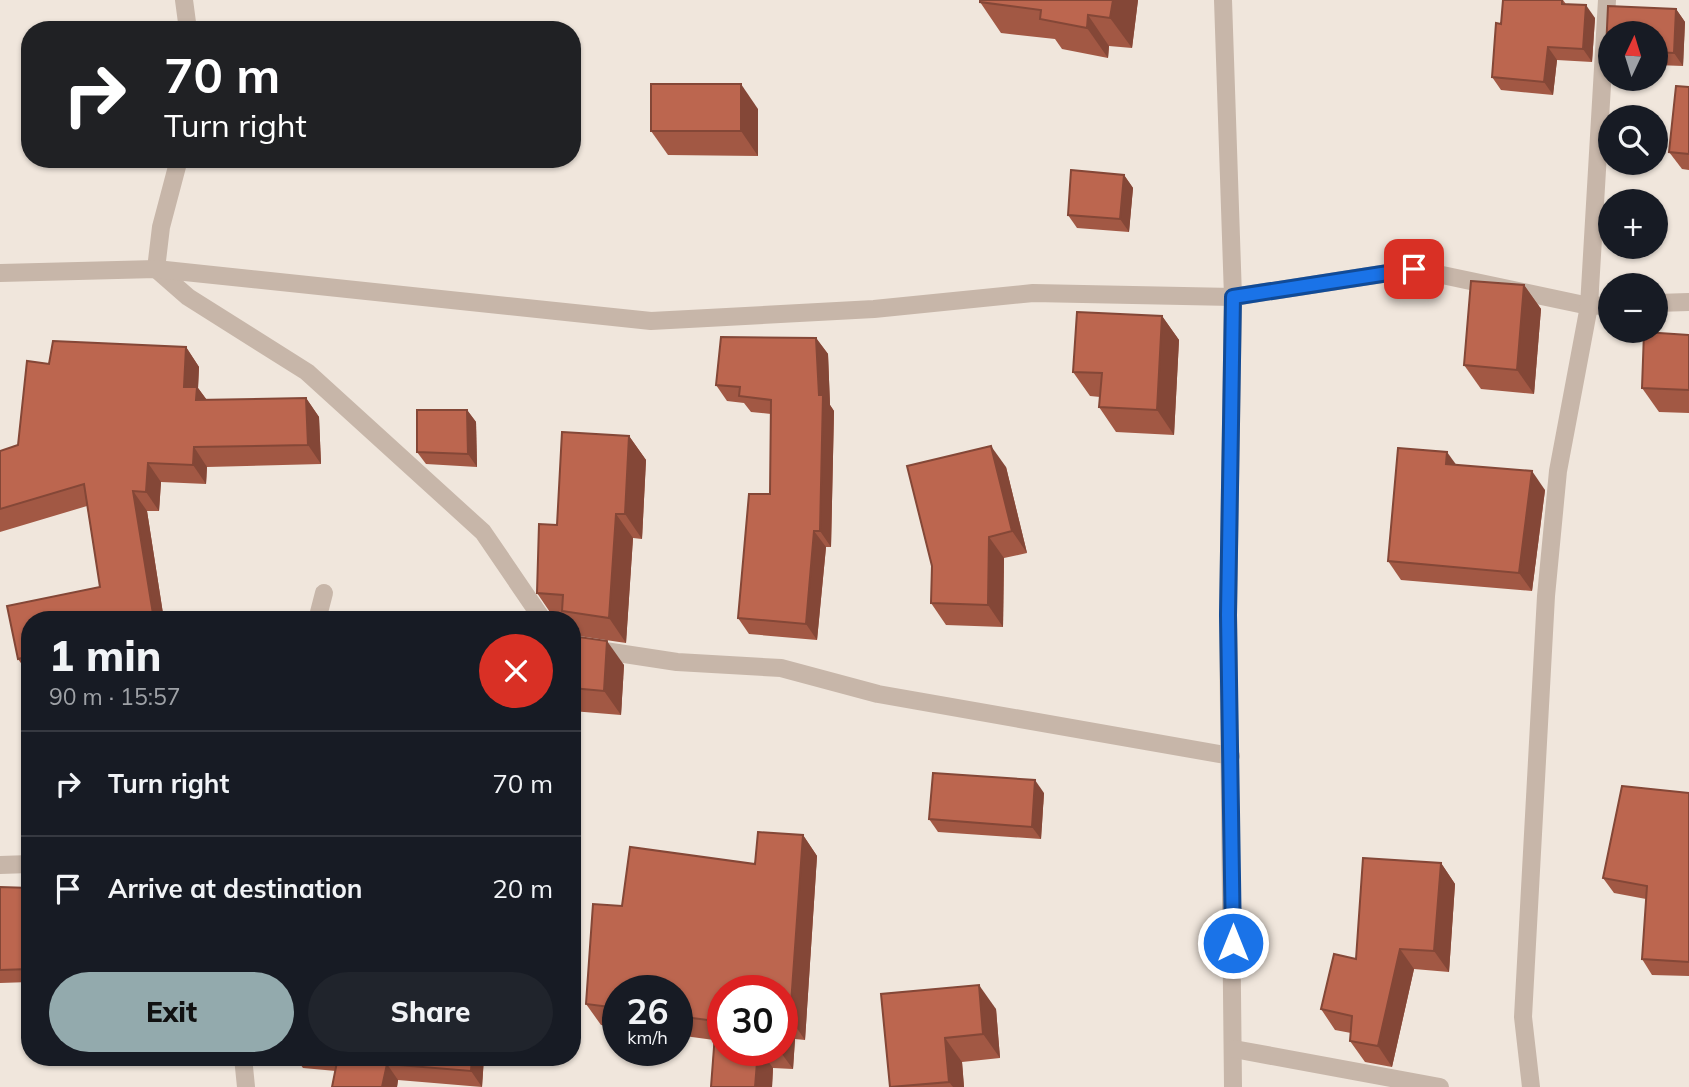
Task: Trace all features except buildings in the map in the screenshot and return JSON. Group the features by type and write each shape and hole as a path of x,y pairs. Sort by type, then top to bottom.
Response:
{"street":[{"path":"184,0 187,21"},
{"path":"1223,0 1233,297 1228,615 1233,1087"},
{"path":"1531,1087 1523,1017 1546,596 1558,471 1588,306 1607,0"},
{"path":"156,269 161,227 177,168"},
{"path":"156,269 188,297 307,372 482,532 536,611"},
{"path":"0,273 156,269 651,321 874,309 1033,293 1233,297 1414,269 1588,306 1598,306"},
{"path":"1668,303 1689,302"},
{"path":"319,611 324,593"},
{"path":"581,647 677,662 781,668 878,694 1231,756"},
{"path":"0,865 21,864"},
{"path":"1234,1049 1440,1087"},
{"path":"244,1066 246,1087"}],"route":[{"path":"1233,943 1228,615 1233,297 1414,269"}]}
